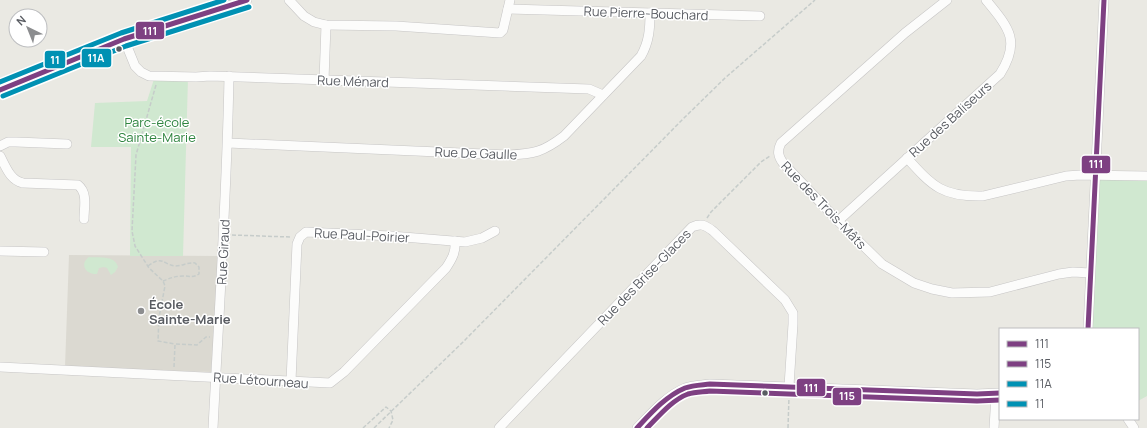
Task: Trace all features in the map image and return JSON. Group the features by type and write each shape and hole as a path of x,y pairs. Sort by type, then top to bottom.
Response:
{"street":[{"path":"0,90 124,39 247,0"},
{"path":"290,0 304,16 314,22 326,25 396,26 500,33 503,30 509,5"},
{"name":"Rue des Trois-Mâts","path":"947,0 865,67 781,142 778,149 778,156 838,221 882,264 914,283 932,289 952,293 990,292 1059,274 1073,272 1090,273"},
{"name":"Rue des Baliseurs","path":"838,221 1000,74 1007,63 1011,50 1011,39 1003,22 986,0"},
{"path":"1088,328 1104,0"},
{"name":"Rue Pierre-Bouchard","path":"509,5 650,13 760,16"},
{"name":"Rue De Gaulle","path":"228,143 508,154 533,153 541,151 558,140 630,69 647,46 650,31 650,13"},
{"path":"324,80 326,25"},
{"name":"Rue Ménard","path":"124,39 135,66 141,72 149,76 229,76 589,89 603,94"},
{"name":"Rue Giraud","path":"213,428 224,235 229,76"},
{"path":"0,146 8,142 67,144"},
{"path":"0,156 10,175 16,182 78,185 83,189 85,194 84,219"},
{"path":"907,158 928,181 937,188 944,192 970,197 983,196 1066,176 1147,176"},
{"name":"Rue des Brise-Glaces","path":"499,428 692,227 699,224 706,225 790,306 793,313 793,324 789,386"},
{"name":"Rue Paul-Poirier","path":"291,381 297,244 300,237 306,232 473,242 496,231"},
{"name":"Rue Létourneau","path":"0,367 216,377 322,384 330,383 336,379 446,268 453,258 456,250 455,241"},
{"path":"0,251 44,252"},
{"path":"637,428 672,395 686,388 710,384 998,393 994,428"}],"path":[{"path":"374,428 390,411 464,342 725,78 815,0"},
{"path":"158,76 136,155 132,231 135,246 148,266 163,281 165,286 159,317 158,341 175,344 198,345 206,337 218,337"},
{"path":"706,225 705,221 711,212 761,162 778,149"},
{"path":"224,235 300,237"},
{"path":"148,266 156,261 161,261 174,266 195,263 199,267 198,274 194,277 182,276 163,281"},
{"path":"174,375 175,344"},
{"path":"788,428 789,386"},
{"path":"363,428 386,407 390,411 393,420 389,428"}],"shaded area":[{"name":"École Sainte-Marie","path":"69,255 220,256 211,372 65,367"}],"green space":[{"name":"Parc-école Sainte-Marie","path":"155,76 188,78 183,256 130,256 131,147 91,147 95,103 147,101"},
{"path":"1096,175 1147,176 1147,396 1139,400 1139,328 1088,328"},
{"path":"89,257 102,257 110,259 116,263 118,267 111,275 107,268 104,267 99,268 97,274 90,273 84,266 84,263"}],"transit line":[{"name":"11","path":"0,82 121,33 224,0"},
{"name":"111","path":"0,90 124,39 247,0"},
{"name":"111","path":"1088,328 1104,0"},
{"name":"11A","path":"3,96 126,46 249,7"},
{"name":"111","path":"637,428 659,405 678,391 691,386 710,384 977,394 999,393"},
{"name":"115","path":"647,428 666,409 682,397 691,393 710,391 977,401 999,400"}],"place":[{"name":"École Sainte-Marie","path":"141,311"}]}
